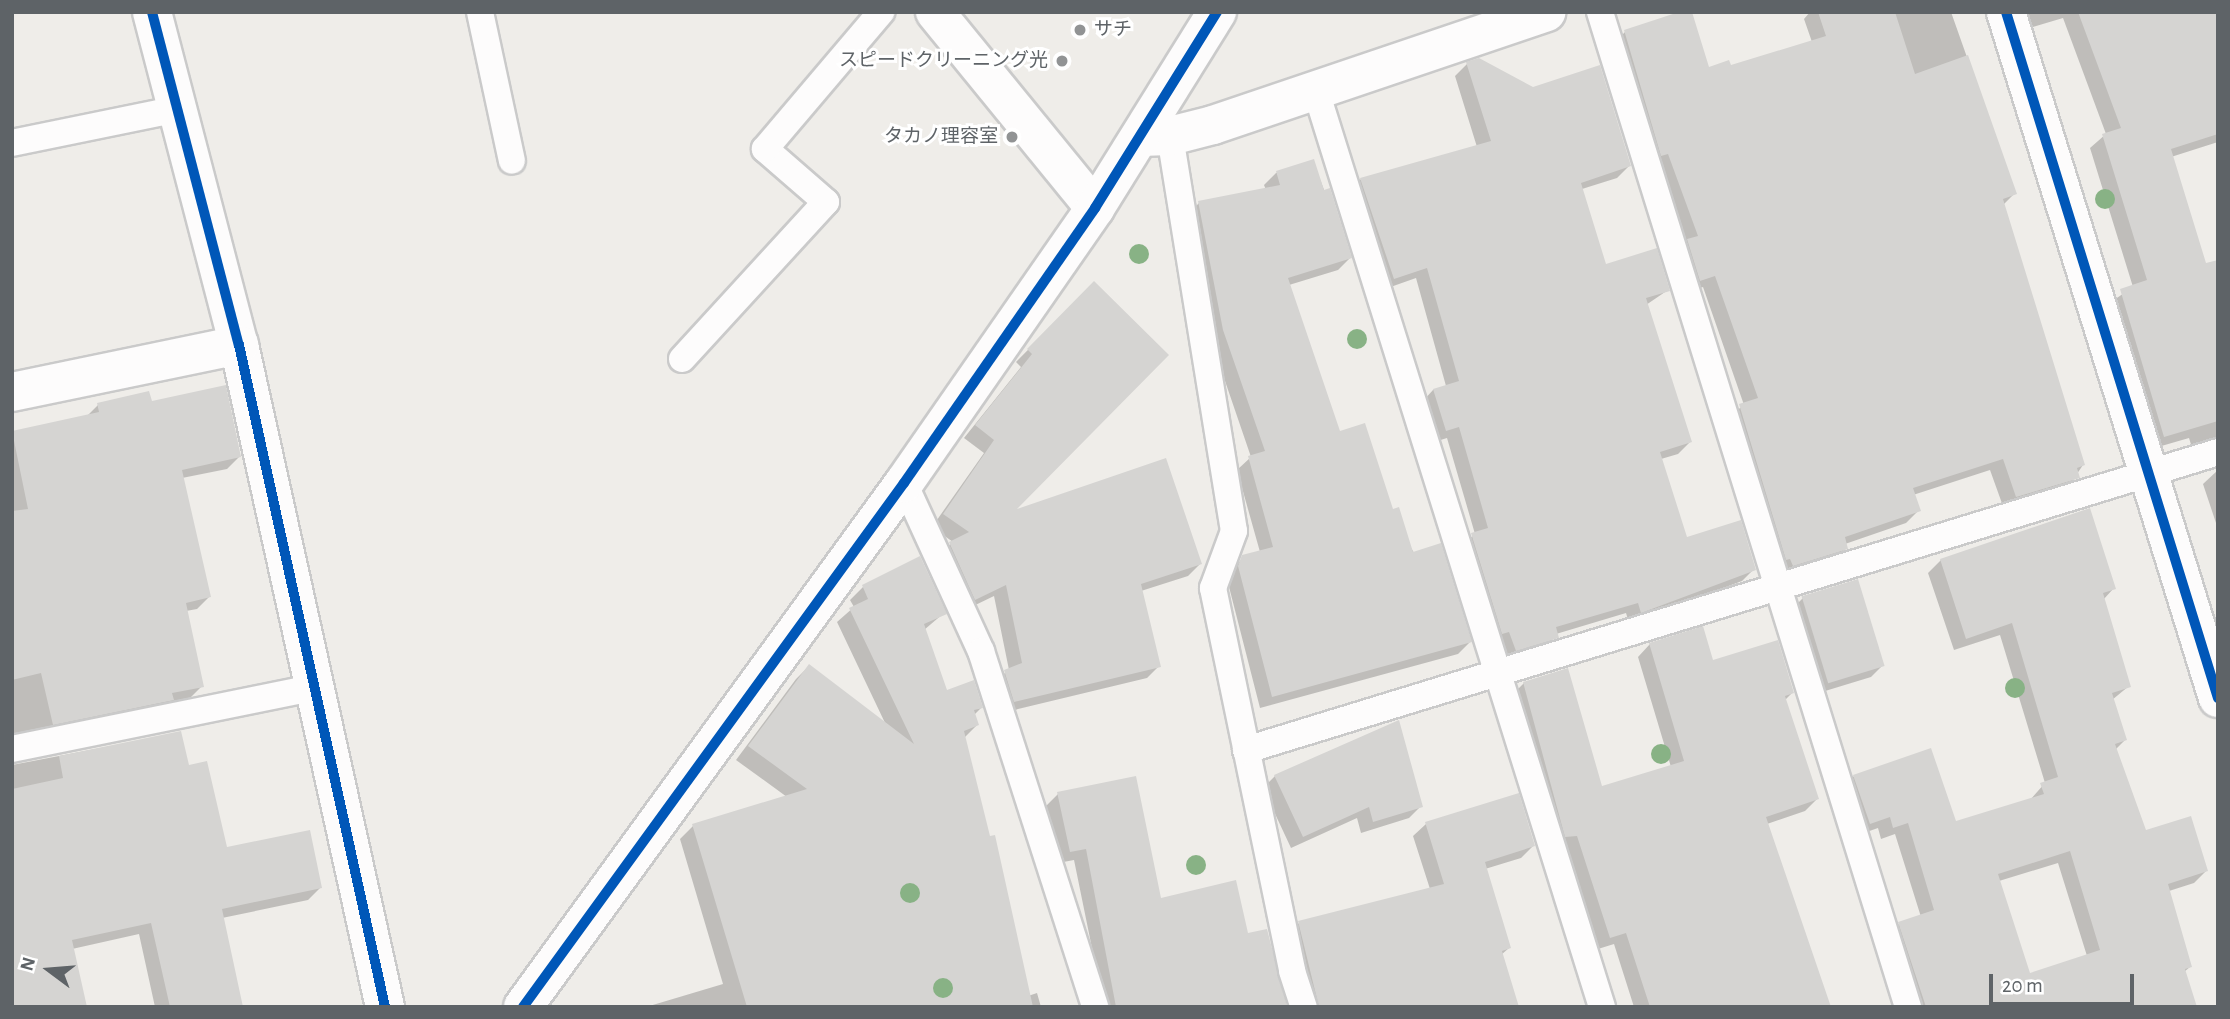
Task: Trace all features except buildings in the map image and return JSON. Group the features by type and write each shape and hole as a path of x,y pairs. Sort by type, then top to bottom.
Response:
{"street":[{"path":"152,12 239,345 385,1007"},
{"path":"935,12 1095,208"},
{"path":"523,1007 904,483 1095,208 1155,137 1217,12"},
{"path":"1155,137 1316,91 1546,12"},
{"path":"2006,12 2218,698"},
{"path":"12,392 239,345"}],"lane":[{"path":"481,12 512,161"},
{"path":"682,359 827,202 765,149 881,12"},
{"path":"1600,12 1908,1007"},
{"path":"1316,91 1602,1007"},
{"path":"12,144 177,109"},
{"path":"1155,137 1234,531 1213,588 1246,750 1304,1007"},
{"path":"1246,750 1498,676 2218,452"},
{"path":"904,483 981,651 1095,1007"},
{"path":"12,749 313,688"}],"cycle path":[{"path":"152,12 239,345 385,1007"},
{"path":"523,1007 904,483 1095,208 1217,12"},
{"path":"2006,12 2218,698"}],"place":[{"name":"サチ","path":"1080,30"},
{"name":"スピードクリーニング光","path":"1062,61"},
{"name":"タカノ理容室","path":"1012,137"}]}
